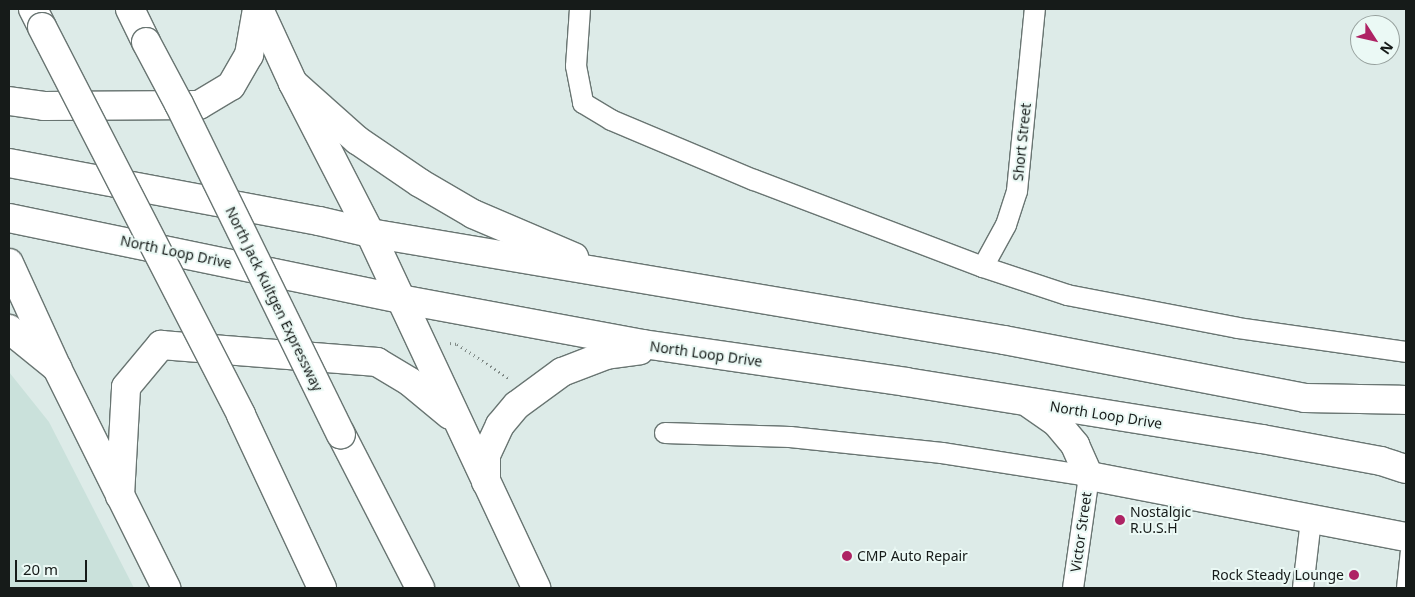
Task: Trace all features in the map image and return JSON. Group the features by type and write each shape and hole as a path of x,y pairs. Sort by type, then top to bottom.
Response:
{"main road":[{"name":"North Jack Kultgen Expressway","path":"130,9 179,104 340,434 420,588"},
{"path":"258,9 293,83 370,233 536,588"},
{"path":"9,101 44,106 199,105 231,86 249,55 258,9"},
{"path":"38,18 241,415 322,588"},
{"path":"293,83 357,140 427,187 473,214 622,276"},
{"path":"9,163 320,220 370,233 1004,340 1305,398 1406,400"},
{"name":"North Loop Drive","path":"9,218 400,299 660,347 906,382 1262,439 1381,461 1406,469"},
{"path":"9,263 57,368 166,588"},
{"path":"9,329 57,368"},
{"path":"120,496 126,387 161,345 378,362 410,382 457,421"},
{"path":"486,482 486,455 500,425 517,405 562,372 606,355 660,347"},
{"path":"1027,402 1056,422 1075,446 1089,476 1406,537"}],"street":[{"path":"580,9 576,66 582,103 611,120 754,180 982,267 1067,295 1238,328 1406,352"},
{"name":"Short Street","path":"982,267 1006,225 1017,191 1035,9"},
{"path":"665,433 790,437 942,453 1089,476"},
{"name":"Victor Street","path":"1073,588 1089,476"},
{"path":"1303,588 1311,520"}],"lane":[{"path":"1402,588 1406,552"}],"path":[{"path":"457,336 457,344"},
{"path":"444,343 457,344 512,380"}],"shaded area":[{"path":"9,372 49,422 134,588 9,588"}],"place":[{"name":"Nostalgic R.U.S.H","path":"1120,520"},
{"name":"CMP Auto Repair","path":"847,556"},
{"name":"Rock Steady Lounge","path":"1354,575"}]}
